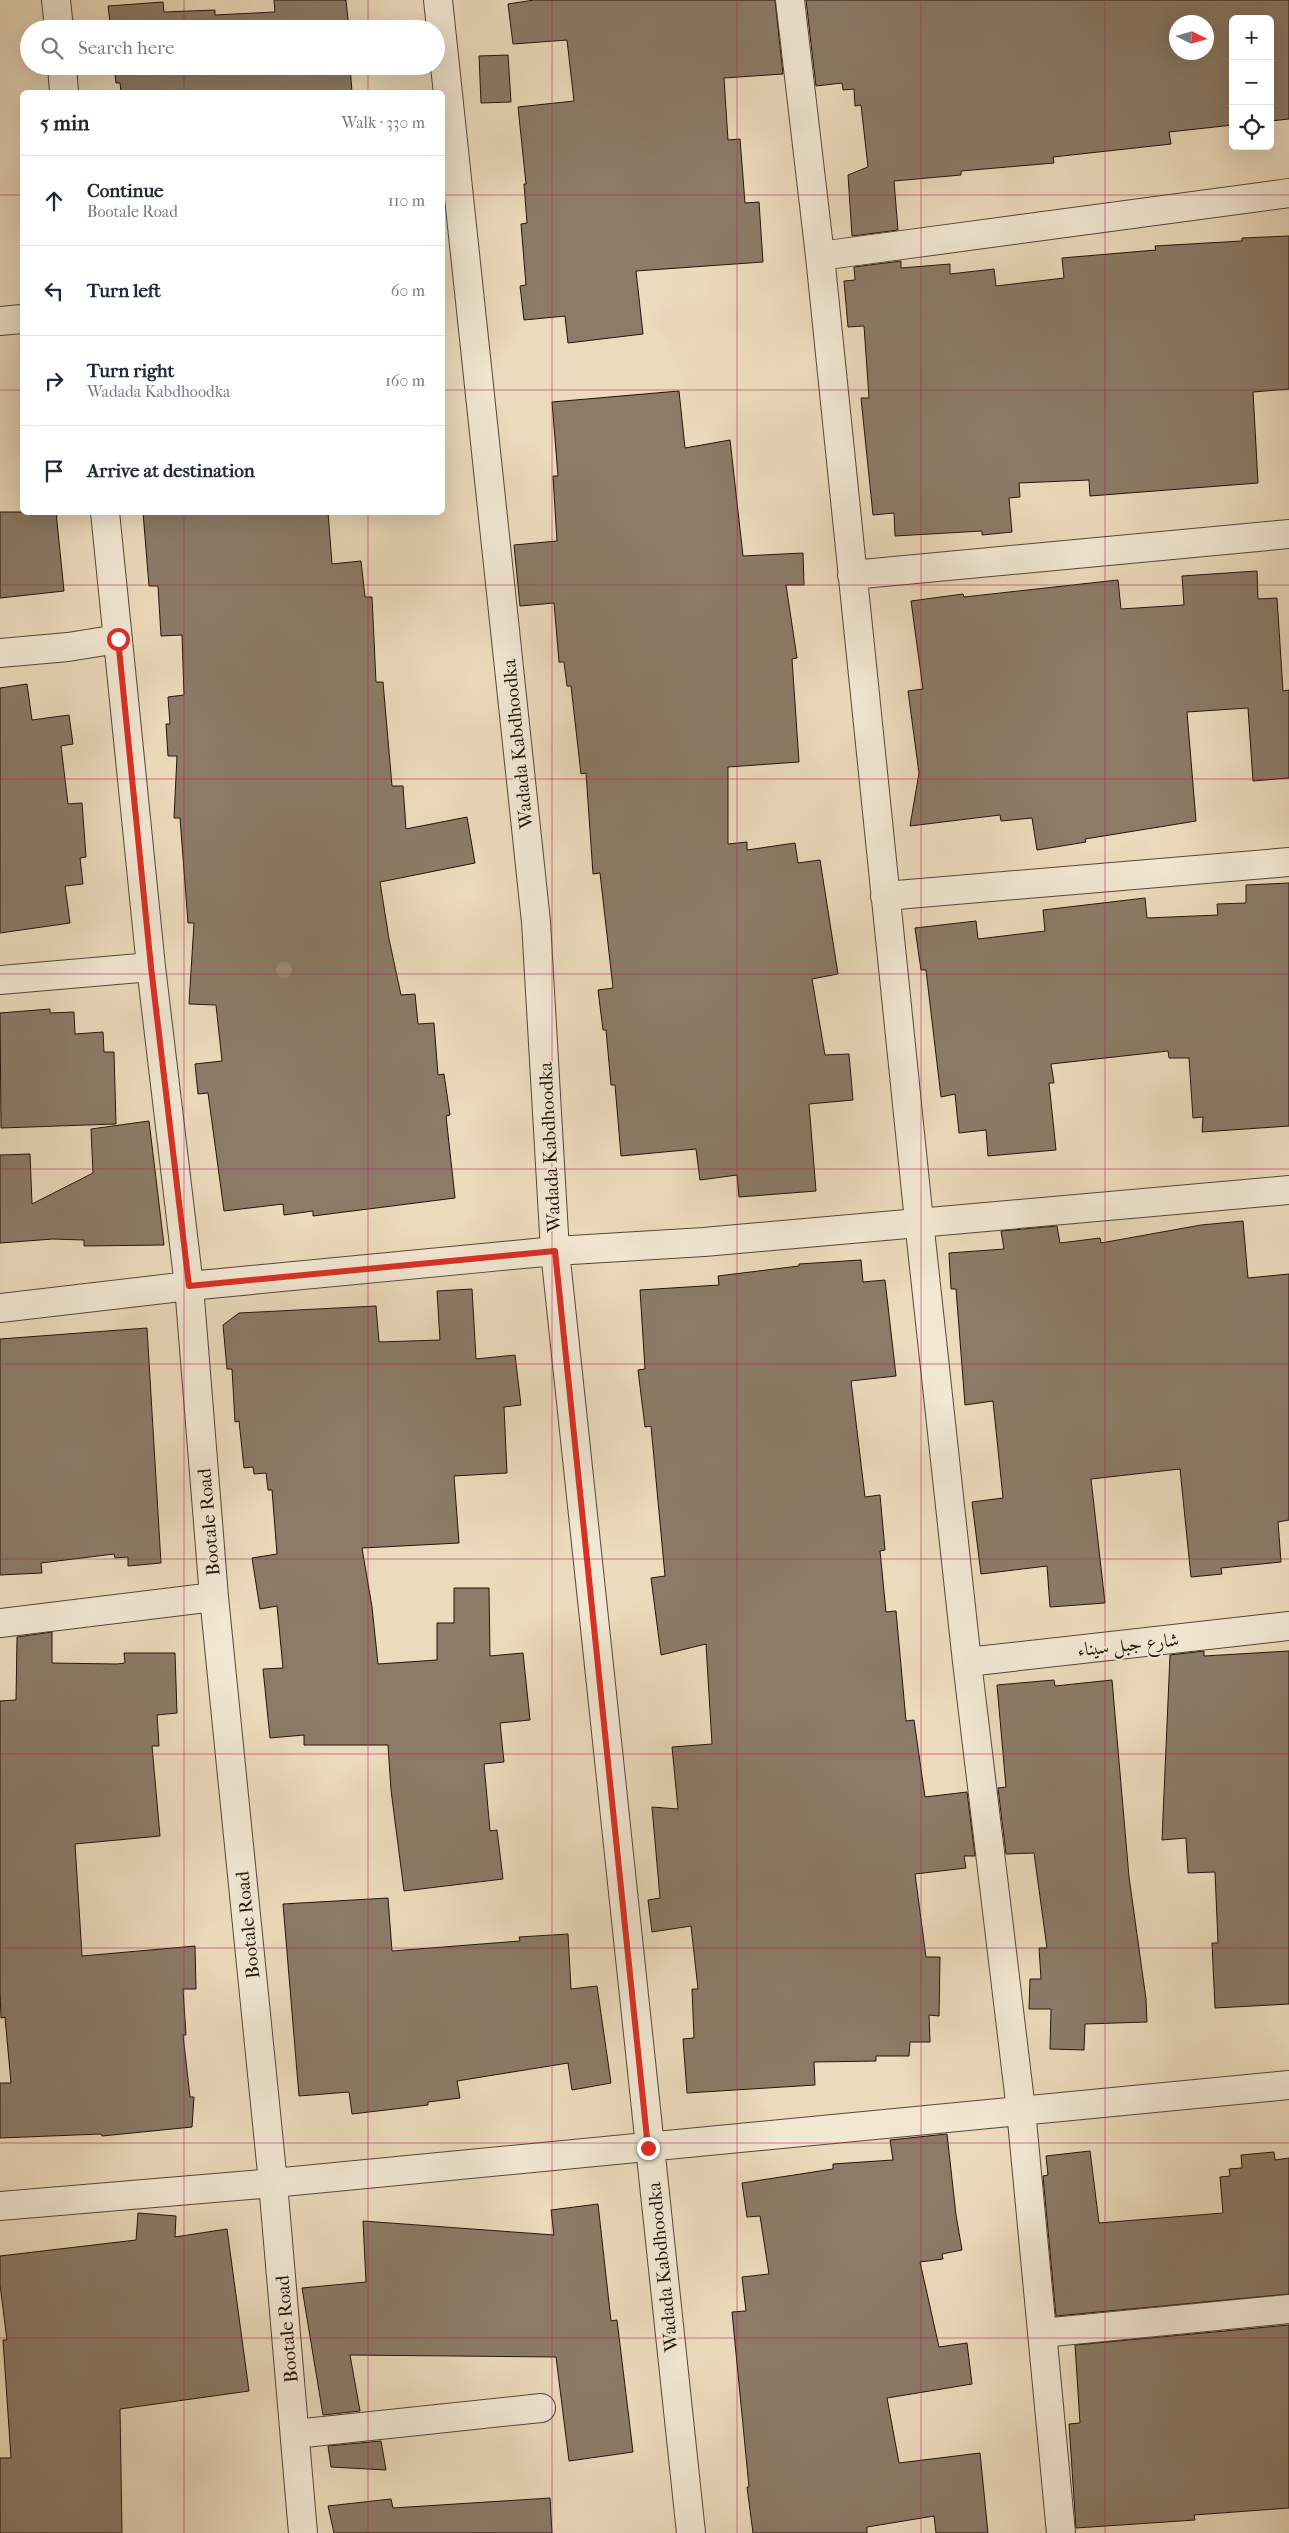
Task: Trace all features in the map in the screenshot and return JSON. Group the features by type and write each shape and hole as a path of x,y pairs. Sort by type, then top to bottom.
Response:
{"street":[{"path":"56,0 57,20"},
{"name":"Wadada Kabdhoodka","path":"438,0 440,20"},
{"path":"790,0 820,256 885,896 967,1662 1020,2110 1060,2533"},
{"name":"Wadada Kabdhoodka","path":"445,66 536,922 555,1251 648,2148 691,2533"},
{"path":"63,75 64,90"},
{"path":"820,256 1289,193"},
{"path":"0,322 20,319"},
{"name":"Bootale Road","path":"105,515 151,967 189,1286 214,1597 273,2183 303,2533"},
{"path":"852,574 1289,534"},
{"path":"0,653 68,647 118,639"},
{"path":"885,896 1289,862"},
{"path":"0,980 151,967"},
{"path":"0,1308 189,1286 555,1251 704,1242 919,1221 1289,1190"},
{"path":"0,1624 214,1597"},
{"name":"شارع جبل سيناء","path":"967,1662 1289,1626"},
{"path":"0,2206 648,2148 1289,2085"},
{"path":"1042,2333 1289,2310"},
{"path":"295,2434 541,2408"}],"building":[{"path":"274,0 346,0 348,20 110,20 108,6 163,2 164,12 215,10 215,15 275,12"},
{"path":"534,0 775,0 783,74 724,78 728,140 740,139 745,203 759,202 763,262 636,271 643,334 568,343 565,316 524,320 520,286 526,285 521,224 527,223 524,184 526,184 518,107 574,101 567,40 513,44 508,4"},
{"path":"806,0 1289,0 1289,119 1274,121 1274,15 1229,15 1229,125 1169,132 1171,144 1053,157 1054,163 961,171 961,175 894,181 898,230 852,236 848,175 868,167 861,105 855,106 854,89 843,90 842,83 816,86"},
{"path":"508,55 511,102 481,103 479,56"},
{"path":"115,75 351,75 352,90 121,90 120,83 116,83"},
{"path":"1289,236 1289,389 1253,392 1258,483 1090,496 1089,480 1019,483 1020,497 1009,498 1012,532 982,535 982,531 895,536 894,513 873,515 861,398 869,398 864,326 848,327 844,281 855,280 854,267 901,261 901,268 950,264 950,274 994,269 996,286 1064,278 1062,258 1156,250 1155,246 1242,241 1242,238"},
{"path":"679,391 685,448 730,440 743,556 803,553 804,585 786,585 797,658 792,659 799,762 728,767 728,844 747,842 747,850 795,843 798,863 820,860 838,974 812,979 825,1055 849,1054 853,1100 809,1104 816,1191 739,1197 737,1175 700,1180 696,1149 621,1156 615,1085 611,1085 606,1030 603,1030 598,990 613,988 600,873 593,874 586,773 581,774 571,686 567,686 564,662 559,662 554,603 520,606 514,545 557,541 553,476 558,476 552,402"},
{"path":"0,512 20,512 20,515 56,515 64,591 0,598"},
{"path":"143,515 328,515 332,564 361,561 365,597 372,597 376,682 383,682 392,786 403,786 406,829 467,817 475,863 380,882 389,939 401,995 415,994 418,1024 434,1023 438,1075 444,1074 450,1115 446,1116 455,1198 313,1216 313,1211 284,1215 283,1204 224,1211 208,1093 198,1094 195,1064 222,1061 216,1005 189,1004 194,923 188,923 180,818 174,818 177,756 168,756 166,724 170,724 168,697 184,695 182,635 161,636 158,586 149,586"},
{"path":"1257,571 1258,599 1277,598 1283,691 1289,690 1289,778 1253,781 1248,708 1187,712 1196,821 1085,839 1086,842 1037,850 1032,818 1001,821 1000,815 910,826 919,773 908,691 923,689 911,601 963,594 964,597 1118,580 1121,609 1184,605 1182,576"},
{"path":"27,684 32,720 69,715 73,744 61,746 68,804 82,803 86,857 80,858 83,884 65,886 70,923 0,933 0,688"},
{"path":"1289,883 1289,1126 1202,1132 1203,1117 1193,1118 1189,1058 1169,1058 1168,1051 1051,1064 1054,1083 1049,1083 1056,1150 988,1156 986,1130 959,1133 955,1094 941,1097 926,970 921,970 915,928 976,921 978,939 1045,931 1043,910 1145,898 1147,918 1218,915 1217,904 1246,903 1246,885"},
{"path":"50,1009 50,1013 74,1012 75,1034 103,1032 104,1052 114,1052 116,1124 1,1128 0,1013"},
{"path":"149,1121 164,1245 84,1246 84,1240 53,1239 0,1243 0,1155 30,1154 32,1204 93,1173 91,1129"},
{"path":"1243,1221 1248,1278 1289,1274 1289,1520 1278,1522 1281,1562 1221,1568 1222,1574 1191,1577 1180,1469 1091,1479 1105,1603 1050,1607 1047,1566 981,1574 972,1502 1003,1498 993,1401 965,1405 956,1289 951,1289 949,1253 1004,1249 1001,1231 1057,1226 1060,1243 1100,1238 1101,1243 1201,1225"},
{"path":"861,1260 863,1282 885,1280 896,1376 851,1381 865,1497 880,1495 885,1550 880,1551 886,1612 896,1611 906,1721 914,1720 925,1797 967,1792 975,1856 964,1856 966,1868 915,1874 926,1957 940,1957 939,2016 929,2015 930,2042 910,2042 909,2056 876,2056 876,2061 814,2062 815,2085 687,2093 683,2039 694,2038 692,1989 698,1989 691,1926 652,1932 648,1900 660,1898 652,1807 678,1809 672,1747 712,1744 706,1644 661,1655 651,1578 665,1576 651,1426 645,1427 638,1370 645,1369 640,1290 719,1285 718,1276 799,1266 799,1264"},
{"path":"472,1289 476,1359 515,1355 521,1405 504,1407 507,1473 454,1476 459,1543 362,1548 372,1607 378,1664 437,1660 437,1623 454,1623 454,1588 489,1588 490,1656 523,1653 530,1720 500,1723 504,1762 484,1764 490,1831 497,1830 503,1879 404,1891 391,1790 388,1745 304,1745 304,1735 270,1738 263,1669 283,1668 277,1606 260,1609 252,1558 277,1554 272,1490 268,1490 266,1473 254,1474 253,1467 244,1468 239,1421 235,1422 232,1369 227,1369 223,1325 239,1313 376,1306 379,1342 440,1340 437,1291"},
{"path":"147,1328 161,1563 128,1566 128,1557 115,1558 114,1554 41,1563 42,1573 0,1575 0,1339"},
{"path":"52,1632 52,1663 117,1664 125,1663 124,1653 175,1653 177,1713 157,1715 159,1746 152,1746 160,1836 75,1844 82,1956 195,1946 196,1989 183,1989 186,2035 183,2035 190,2097 194,2097 192,2127 102,2136 101,2134 0,2138 0,2083 11,2083 5,2017 1,2018 0,1991 0,1701 16,1700 17,1637"},
{"path":"1204,1651 1204,1656 1289,1651 1289,2004 1215,2008 1212,1943 1218,1943 1215,1872 1188,1873 1186,1838 1162,1840 1170,1655"},
{"path":"1054,1680 1055,1686 1112,1680 1129,1877 1146,1999 1147,2022 1085,2024 1084,2050 1050,2049 1051,2009 1029,2009 1030,1979 1041,1979 1039,1948 1047,1948 1034,1853 1006,1854 998,1788 1006,1787 997,1685"},
{"path":"388,1898 392,1951 520,1941 519,1937 568,1934 571,1989 597,1986 611,2083 572,2090 568,2063 457,2081 460,2098 428,2102 428,2105 352,2114 349,2092 299,2096 283,1904"},
{"path":"947,2134 962,2250 942,2254 943,2259 920,2262 939,2347 967,2343 972,2384 887,2398 899,2463 980,2453 988,2533 936,2533 934,2516 867,2527 867,2533 753,2533 747,2487 749,2487 732,2312 746,2311 742,2277 769,2274 760,2216 747,2217 742,2183 833,2169 833,2164 893,2160 890,2140"},
{"path":"1090,2151 1099,2223 1223,2213 1220,2177 1230,2176 1229,2169 1242,2168 1241,2155 1274,2152 1275,2160 1289,2158 1289,2294 1056,2316 1043,2176 1048,2175 1046,2156"},
{"path":"598,2204 611,2321 617,2320 633,2452 569,2461 556,2357 350,2355 360,2411 323,2415 302,2288 366,2282 363,2221 554,2235 551,2210"},
{"path":"138,2213 176,2216 175,2237 227,2229 249,2391 120,2409 122,2533 0,2533 0,2458 11,2458 3,2340 7,2340 0,2285 0,2256 136,2240"},
{"path":"1289,2325 1289,2508 1194,2515 1195,2520 1076,2528 1069,2424 1080,2423 1075,2345"},
{"path":"381,2441 386,2470 331,2467 328,2446"},
{"path":"550,2498 552,2533 334,2533 328,2506 391,2499 393,2508"}],"route":[{"path":"118,639 151,967 189,1286 555,1251 648,2148"}]}
